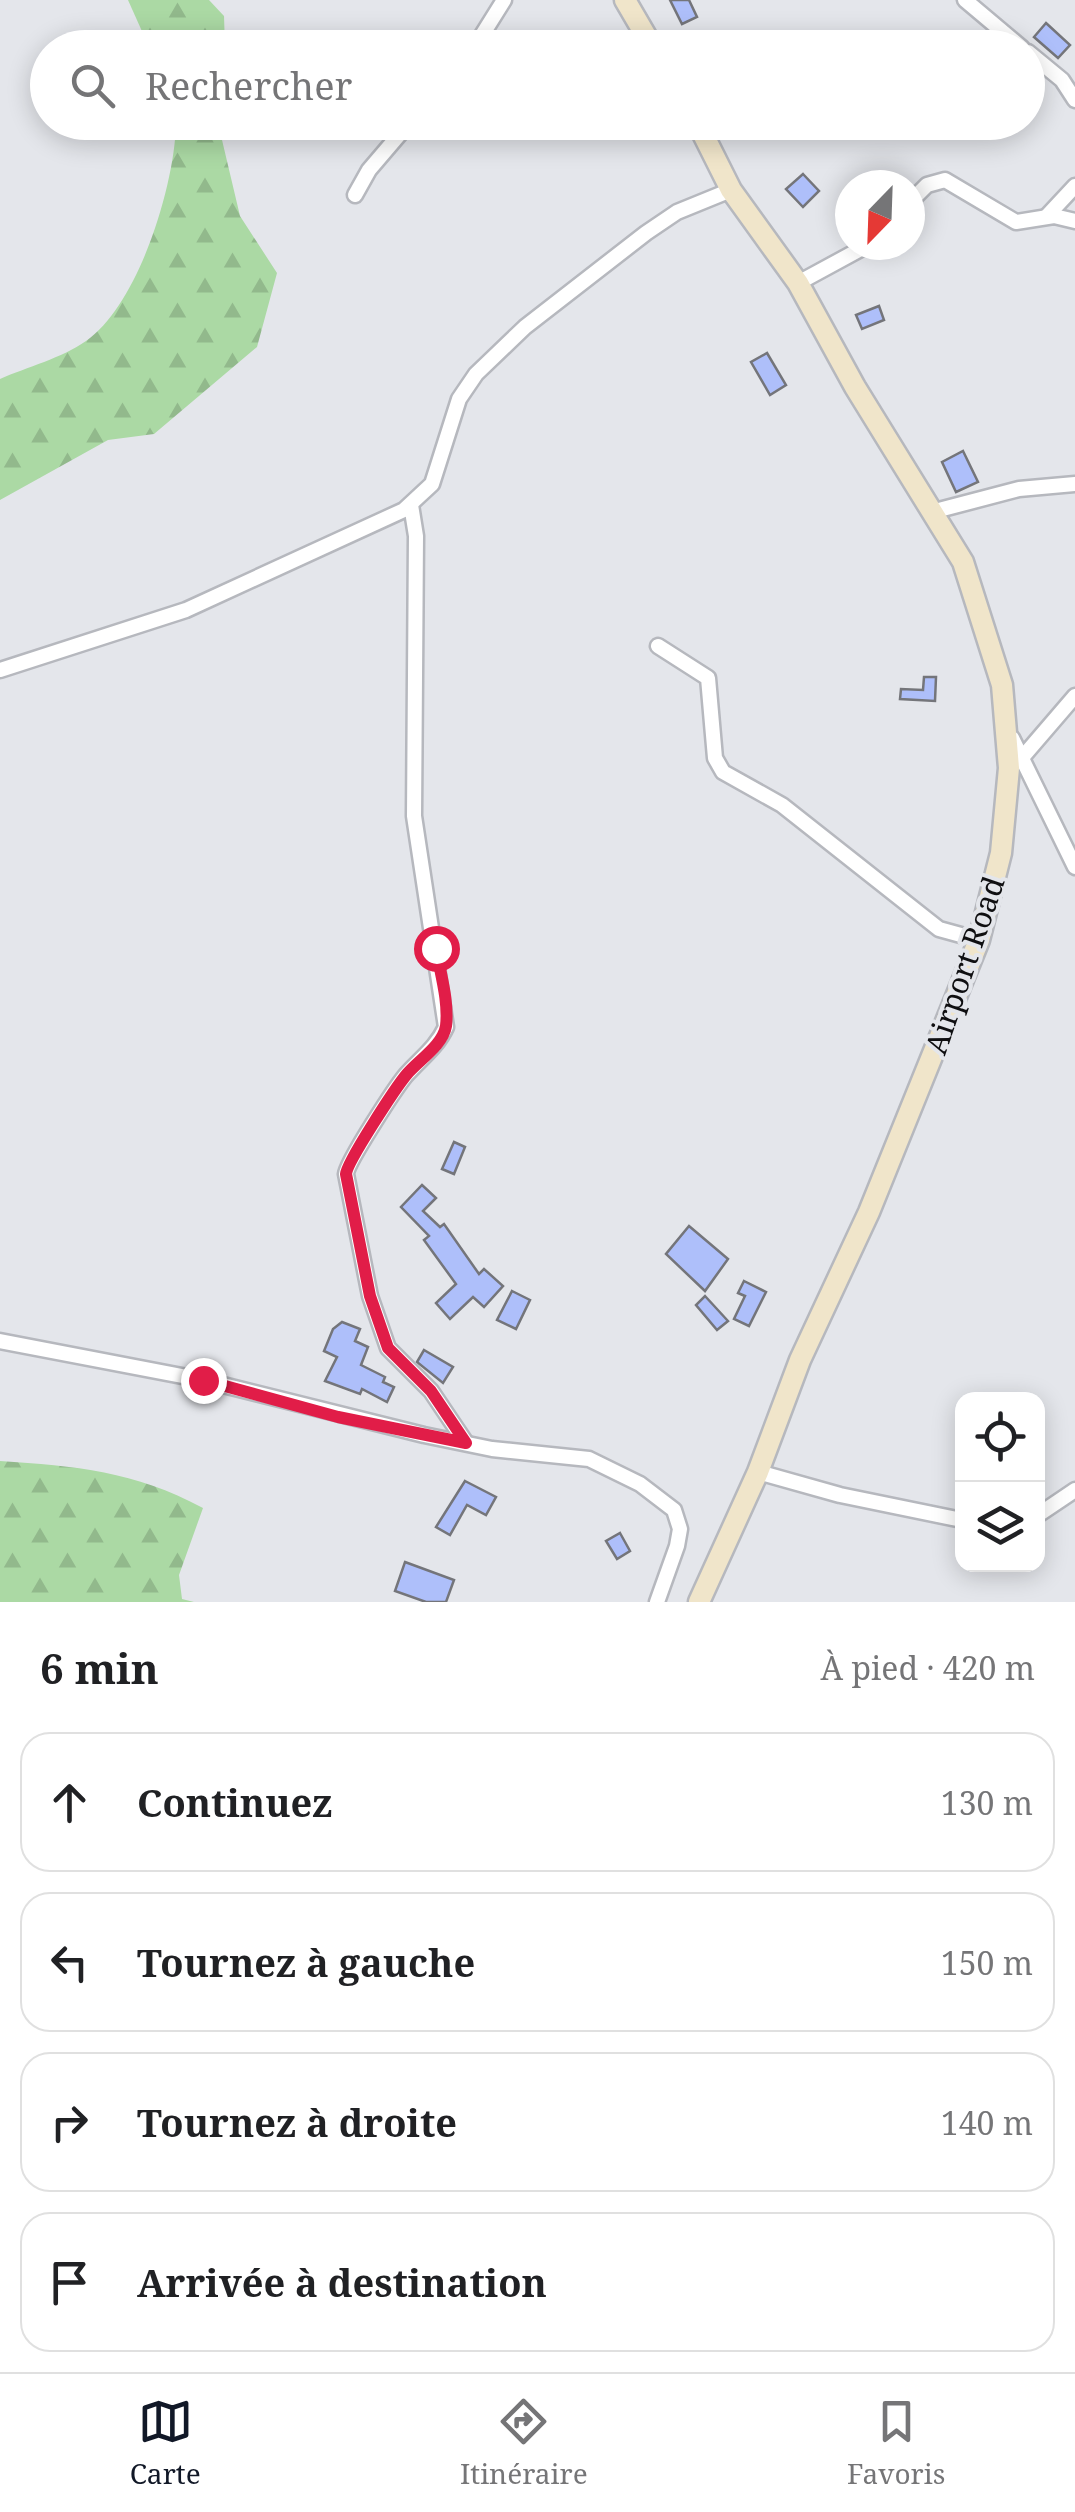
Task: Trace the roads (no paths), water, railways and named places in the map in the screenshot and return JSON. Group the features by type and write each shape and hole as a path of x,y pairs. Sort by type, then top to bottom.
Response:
{"main road":[{"path":"625,0 642,30"},
{"name":"Airport Road","path":"699,1602 758,1472 800,1360 869,1212 979,940 1001,853 1009,768 1007,724 981,613 963,562 855,386 798,283 731,190 706,140"}],"street":[{"path":"485,30 504,0"},
{"path":"964,0 1001,30"},
{"path":"1045,66 1062,80 1075,100"},
{"path":"356,195 394,140"},
{"path":"925,187 944,180 1010,220 1023,222 1046,216 1075,221"},
{"path":"1046,216 1075,186"},
{"path":"0,670 186,610 412,504 432,484 459,399 476,374 525,327 646,233 677,212 731,190"},
{"path":"798,283 840,260"},
{"path":"935,511 1019,489 1075,484"},
{"path":"412,504 416,536 414,816 446,1027 440,1040 404,1078 375,1127 347,1161 346,1174 370,1296 388,1348 431,1391 466,1443"},
{"path":"658,646 708,678 715,758 724,772 782,805 939,929 979,940"},
{"path":"1020,760 1075,696"},
{"path":"1007,724 1020,760 1052,813 1075,867"},
{"path":"0,1341 184,1376 338,1417 466,1443 589,1458 640,1484 674,1510 680,1528 677,1546 656,1602"},
{"path":"758,1472 840,1495 955,1519"},
{"path":"1045,1510 1075,1490"}]}
